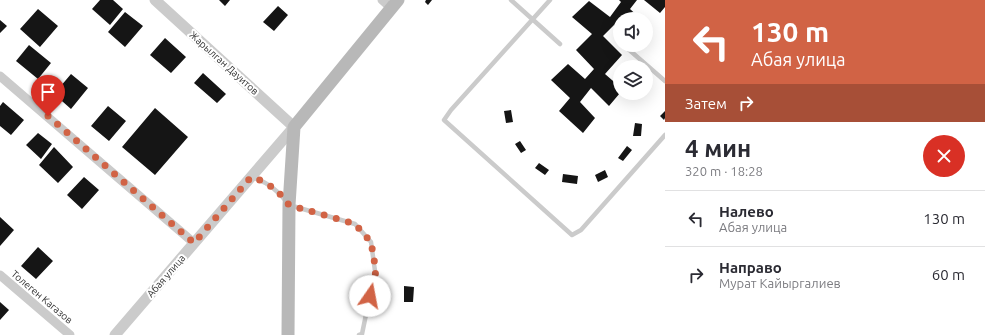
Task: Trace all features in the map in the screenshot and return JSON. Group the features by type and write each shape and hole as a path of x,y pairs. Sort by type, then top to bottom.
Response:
{"main road":[{"path":"288,335 289,205 294,127 390,3"}],"street":[{"name":"Жарылган Дауитов","path":"155,0 294,127"},
{"path":"0,76 194,243"},
{"name":"Абая улица","path":"115,335 294,127"},
{"name":"Толеген Кагазов","path":"0,275 70,335"}],"lane":[{"path":"511,0 560,44"},
{"path":"550,0 444,120 572,235 581,230 665,135"},
{"path":"632,52 665,81"},
{"path":"251,177 268,183 282,195 289,205 355,224 371,242 376,271 362,334 359,335"}],"building":[{"path":"100,0 113,0 123,9 110,25 92,9"},
{"path":"219,0 230,0 225,6"},
{"path":"426,0 432,0 428,5 425,2"},
{"path":"619,0 637,0 630,9 633,12 614,12 621,2"},
{"path":"644,0 665,0 665,7 660,13"},
{"path":"589,1 610,17 613,13 613,26 603,36 613,46 613,52 619,52 622,55 618,60 613,60 613,65 605,74 613,81 614,100 609,106 591,88 580,102 595,118 583,133 559,111 570,98 551,80 568,64 585,79 594,69 576,50 592,34 572,17"},
{"path":"278,6 288,15 274,31 263,22"},
{"path":"38,9 58,26 40,47 20,29"},
{"path":"125,12 143,26 125,47 108,32"},
{"path":"0,20 7,26 0,33"},
{"path":"165,38 186,57 171,73 150,55"},
{"path":"29,45 51,63 38,79 16,61"},
{"path":"203,73 226,94 217,103 194,83"},
{"path":"71,74 88,88 71,109 54,94"},
{"path":"3,102 24,120 11,135 0,126 0,106"},
{"path":"108,106 126,121 109,141 91,126"},
{"path":"155,108 188,137 155,175 122,147"},
{"path":"511,110 513,122 506,123 504,111"},
{"path":"665,111 665,118 664,120 660,116"},
{"path":"635,123 642,124 641,136 633,136"},
{"path":"38,133 52,144 41,159 26,145"},
{"path":"520,141 526,150 521,153 515,144"},
{"path":"627,146 632,150 623,161 618,158"},
{"path":"54,147 73,167 58,183 39,165"},
{"path":"539,163 549,170 545,175 535,168"},
{"path":"605,170 608,177 598,182 595,175"},
{"path":"563,174 578,176 577,184 562,182"},
{"path":"84,177 99,190 82,209 67,195"},
{"path":"0,217 14,230 0,246"},
{"path":"38,247 53,261 36,279 21,266"},
{"path":"404,286 414,287 413,302 404,302"},
{"path":"0,302 9,310 0,320"}],"route":[{"path":"48,116 194,243 251,177 268,183 282,195 289,205 355,224 371,242 376,271 370,296"}]}
